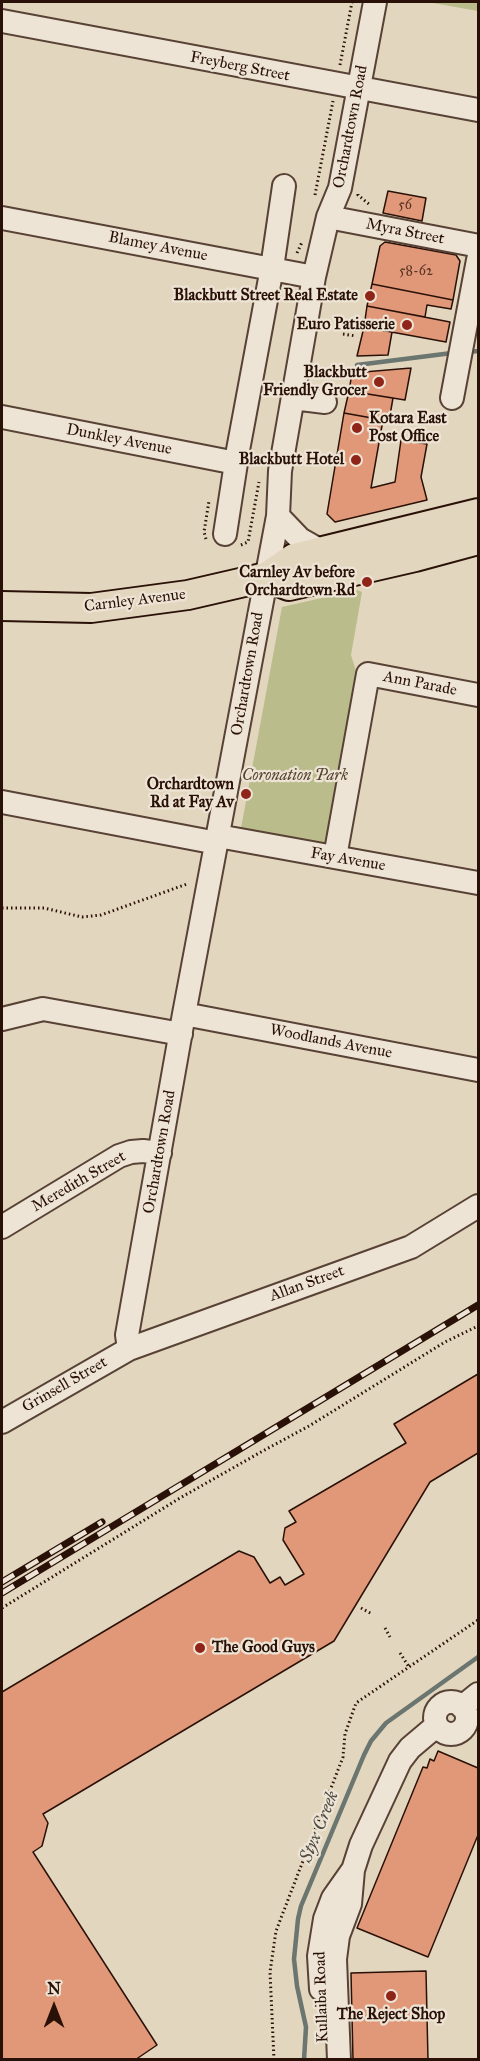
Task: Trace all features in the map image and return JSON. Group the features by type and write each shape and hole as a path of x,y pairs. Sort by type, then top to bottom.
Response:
{"main road":[{"name":"Carnley Avenue","path":"2,606 91,608 188,595 266,577 294,558 478,513"},
{"name":"Carnley Avenue","path":"266,577 290,585 415,557 478,540"}],"street":[{"name":"Orchardtown Road","path":"129,1348 127,1335 278,516 280,471 314,277 328,217 340,188 375,2"},
{"name":"Freyberg Street","path":"2,21 478,110"},
{"path":"225,534 272,268 284,186"},
{"name":"Myra Street","path":"328,217 474,245 478,251"},
{"name":"Blamey Avenue","path":"2,218 314,277"},
{"path":"452,398 478,260"},
{"path":"293,398 325,402"},
{"name":"Dunkley Avenue","path":"2,417 236,463"},
{"path":"278,516 300,540 323,552"},
{"name":"Ann Parade","path":"335,857 368,674 478,695"},
{"name":"Fay Avenue","path":"2,802 478,883"},
{"name":"Woodlands Avenue","path":"2,1019 36,1009 49,1009 183,1024 478,1070"},
{"name":"Meredith Street","path":"2,1227 119,1156 143,1151 160,1153"},
{"name":"Allan Street","path":"129,1348 411,1247 478,1206"},
{"name":"Grinsell Street","path":"2,1422 129,1348"},
{"name":"Kullaiba Road","path":"339,2060 335,1959 338,1936 350,1904 353,1870 362,1845 400,1761 410,1748 436,1726 448,1733 458,1731 463,1727 467,1719 470,1700"},
{"name":"Kullaiba Road","path":"324,2060 319,1956 321,1935 333,1899 353,1870"}],"path":[{"path":"339,67 352,2"},
{"path":"314,198 333,100"},
{"path":"360,184 358,195 377,210"},
{"path":"297,253 304,238"},
{"path":"343,334 356,336"},
{"path":"2,908 45,908 82,917 101,915 187,884"},
{"path":"2,1608 180,1498 309,1426 445,1342 478,1326"},
{"path":"361,1608 372,1614"},
{"path":"274,2060 270,1972 272,1951 282,1911 343,1757 345,1734 356,1703 478,1620"},
{"path":"385,1628 390,1637"},
{"path":"400,1653 409,1667"}],"green space":[{"path":"427,2 478,2 478,11"},
{"name":"Coronation Park","path":"357,590 362,592 351,655 357,674 326,844 241,828 282,607"}],"building":[{"path":"388,191 426,198 422,221 383,213"},
{"path":"385,242 456,255 460,261 453,300 372,284 380,246"},
{"path":"372,284 453,300 451,309 427,305 425,317 367,306"},
{"name":"Euro Patisserie","path":"367,306 450,322 446,342 364,327"},
{"path":"364,327 392,332 388,355 357,356"},
{"name":"Blackbutt Friendly Grocer","path":"411,368 405,400 349,391 352,373"},
{"path":"349,391 393,398 389,421 344,413"},
{"name":"Blackbutt Hotel","path":"344,413 383,420 371,488 395,482 401,440 427,444 421,477 427,500 335,522 327,514"},
{"path":"478,1374 478,1453 430,1482 334,1641 43,1814 48,1823 42,1846 33,1852 157,2045 135,2060 2,2060 2,1692 239,1551 254,1557 270,1583 280,1577 285,1585 304,1574 283,1540 285,1528 296,1522 289,1511 406,1443 394,1424"},
{"path":"438,1751 478,1768 478,1835 428,1957 357,1928 423,1767 427,1768 430,1759 434,1761"},
{"path":"426,1971 428,2060 353,2060 351,1973"}],"waterway":[{"path":"469,352 478,351"},
{"path":"357,365 452,353"},
{"name":"Styx Creek","path":"304,2060 306,2027 294,1959 298,1919 301,1906 364,1755 371,1741 386,1723 478,1657"}],"railway":[{"path":"2,1593 478,1305"},
{"path":"2,1582 102,1522"}],"place":[{"name":"Blackbutt Street Real Estate","path":"370,296"},
{"name":"Euro Patisserie","path":"407,325"},
{"name":"Blackbutt Friendly Grocer","path":"379,382"},
{"name":"Kotara East Post Office","path":"357,428"},
{"name":"Blackbutt Hotel","path":"356,460"},
{"name":"Carnley Av before Orchardtown Rd","path":"367,582"},
{"name":"Orchardtown Rd at Fay Av","path":"246,794"},
{"name":"The Good Guys","path":"200,1648"},
{"name":"The Reject Shop","path":"391,1996"}]}
